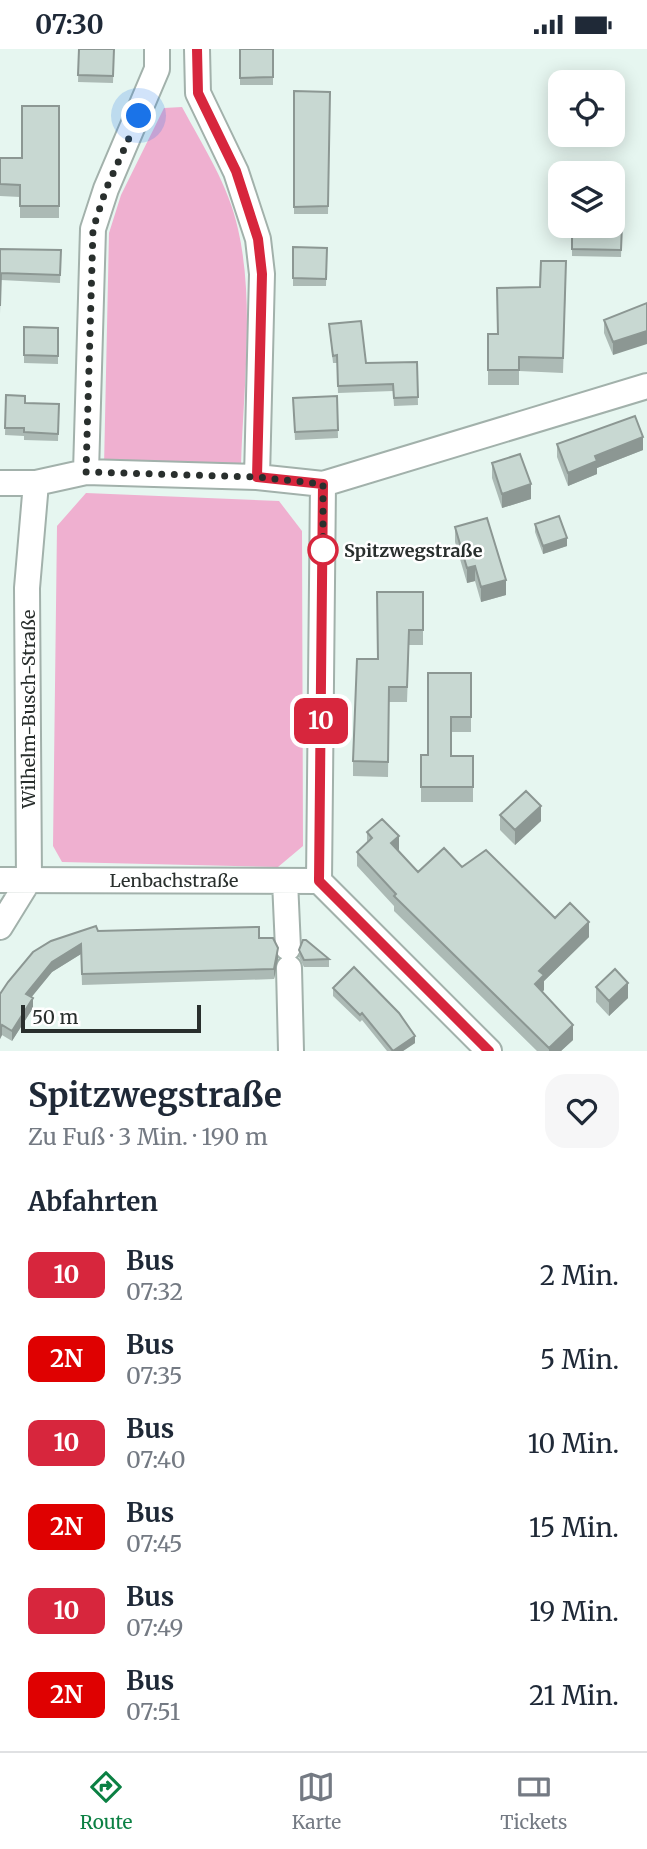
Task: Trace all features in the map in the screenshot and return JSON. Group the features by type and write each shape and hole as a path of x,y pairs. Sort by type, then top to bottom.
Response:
{"street":[{"path":"86,472 93,229 106,189 158,69 157,49"},
{"path":"197,49 198,93 236,171 258,239 262,274 257,477"},
{"path":"0,483 36,483 86,472 257,477 323,484 647,386"},
{"name":"Wilhelm-Busch-Straße","path":"29,880 27,588 36,483"},
{"path":"323,484 319,881 489,1051"},
{"name":"Lenbachstraße","path":"0,880 319,881"},
{"path":"0,927 29,880"},
{"path":"285,881 291,1051"}],"shaded area":[{"path":"182,107 228,197 243,257 247,347 241,466 104,467 109,233 121,195 164,108"},
{"path":"86,493 279,501 302,531 303,846 278,867 62,862 53,846 57,526"}],"building":[{"path":"79,49 114,49 113,76 78,75"},
{"path":"240,49 273,49 273,77 240,78"},
{"path":"294,91 330,92 328,206 294,207"},
{"path":"22,106 59,106 59,206 20,206 20,185 0,184 0,158 22,158"},
{"path":"572,238 621,238 621,250 572,249"},
{"path":"293,247 327,248 326,279 293,278"},
{"path":"0,249 61,250 60,275 1,273 0,306"},
{"path":"541,261 566,261 563,358 519,357 519,370 488,370 488,334 498,334 497,288 540,287"},
{"path":"647,303 647,331 613,342 604,320"},
{"path":"361,321 366,363 417,362 418,397 394,398 393,384 338,386 337,355 333,356 329,324"},
{"path":"24,327 58,328 58,356 24,355"},
{"path":"6,395 25,396 25,403 59,404 58,434 24,432 24,428 5,428"},
{"path":"337,396 338,430 295,432 293,398"},
{"path":"635,416 643,437 595,456 597,461 568,473 557,444"},
{"path":"520,454 531,484 502,494 492,463"},
{"path":"559,516 567,538 543,546 535,524"},
{"path":"487,518 506,580 481,587 475,566 467,568 455,527"},
{"path":"377,592 423,592 423,630 409,630 407,687 389,687 388,762 353,761 357,659 378,659"},
{"path":"428,673 471,673 471,717 451,717 451,756 473,756 473,787 421,787 421,755 428,755"},
{"path":"526,791 541,806 515,830 500,815"},
{"path":"382,819 399,836 391,843 418,872 444,848 462,867 486,850 555,918 570,903 589,922 539,971 544,975 535,984 573,1025 549,1048 394,896 396,894 357,852 372,838 367,832"},
{"path":"96,926 98,931 259,927 259,938 273,938 278,948 274,969 82,974 81,944 52,962 26,994 33,998 12,1031 2,1025 0,1029 0,994 33,952 51,941"},
{"path":"303,940 329,959 304,960 299,950"},
{"path":"354,967 399,1013 415,1036 393,1051 362,1013 360,1015 333,988"},
{"path":"615,969 628,983 609,1001 596,987"}],"bus line":[{"name":"10","path":"197,49 198,93 236,171 258,239 262,274 257,477 323,484 319,881 489,1051"}],"place":[{"name":"Spitzwegstraße","path":"323,550"}],"route":[{"path":"139,116 106,189 93,229 86,472 257,477 323,484 323,550"}]}
